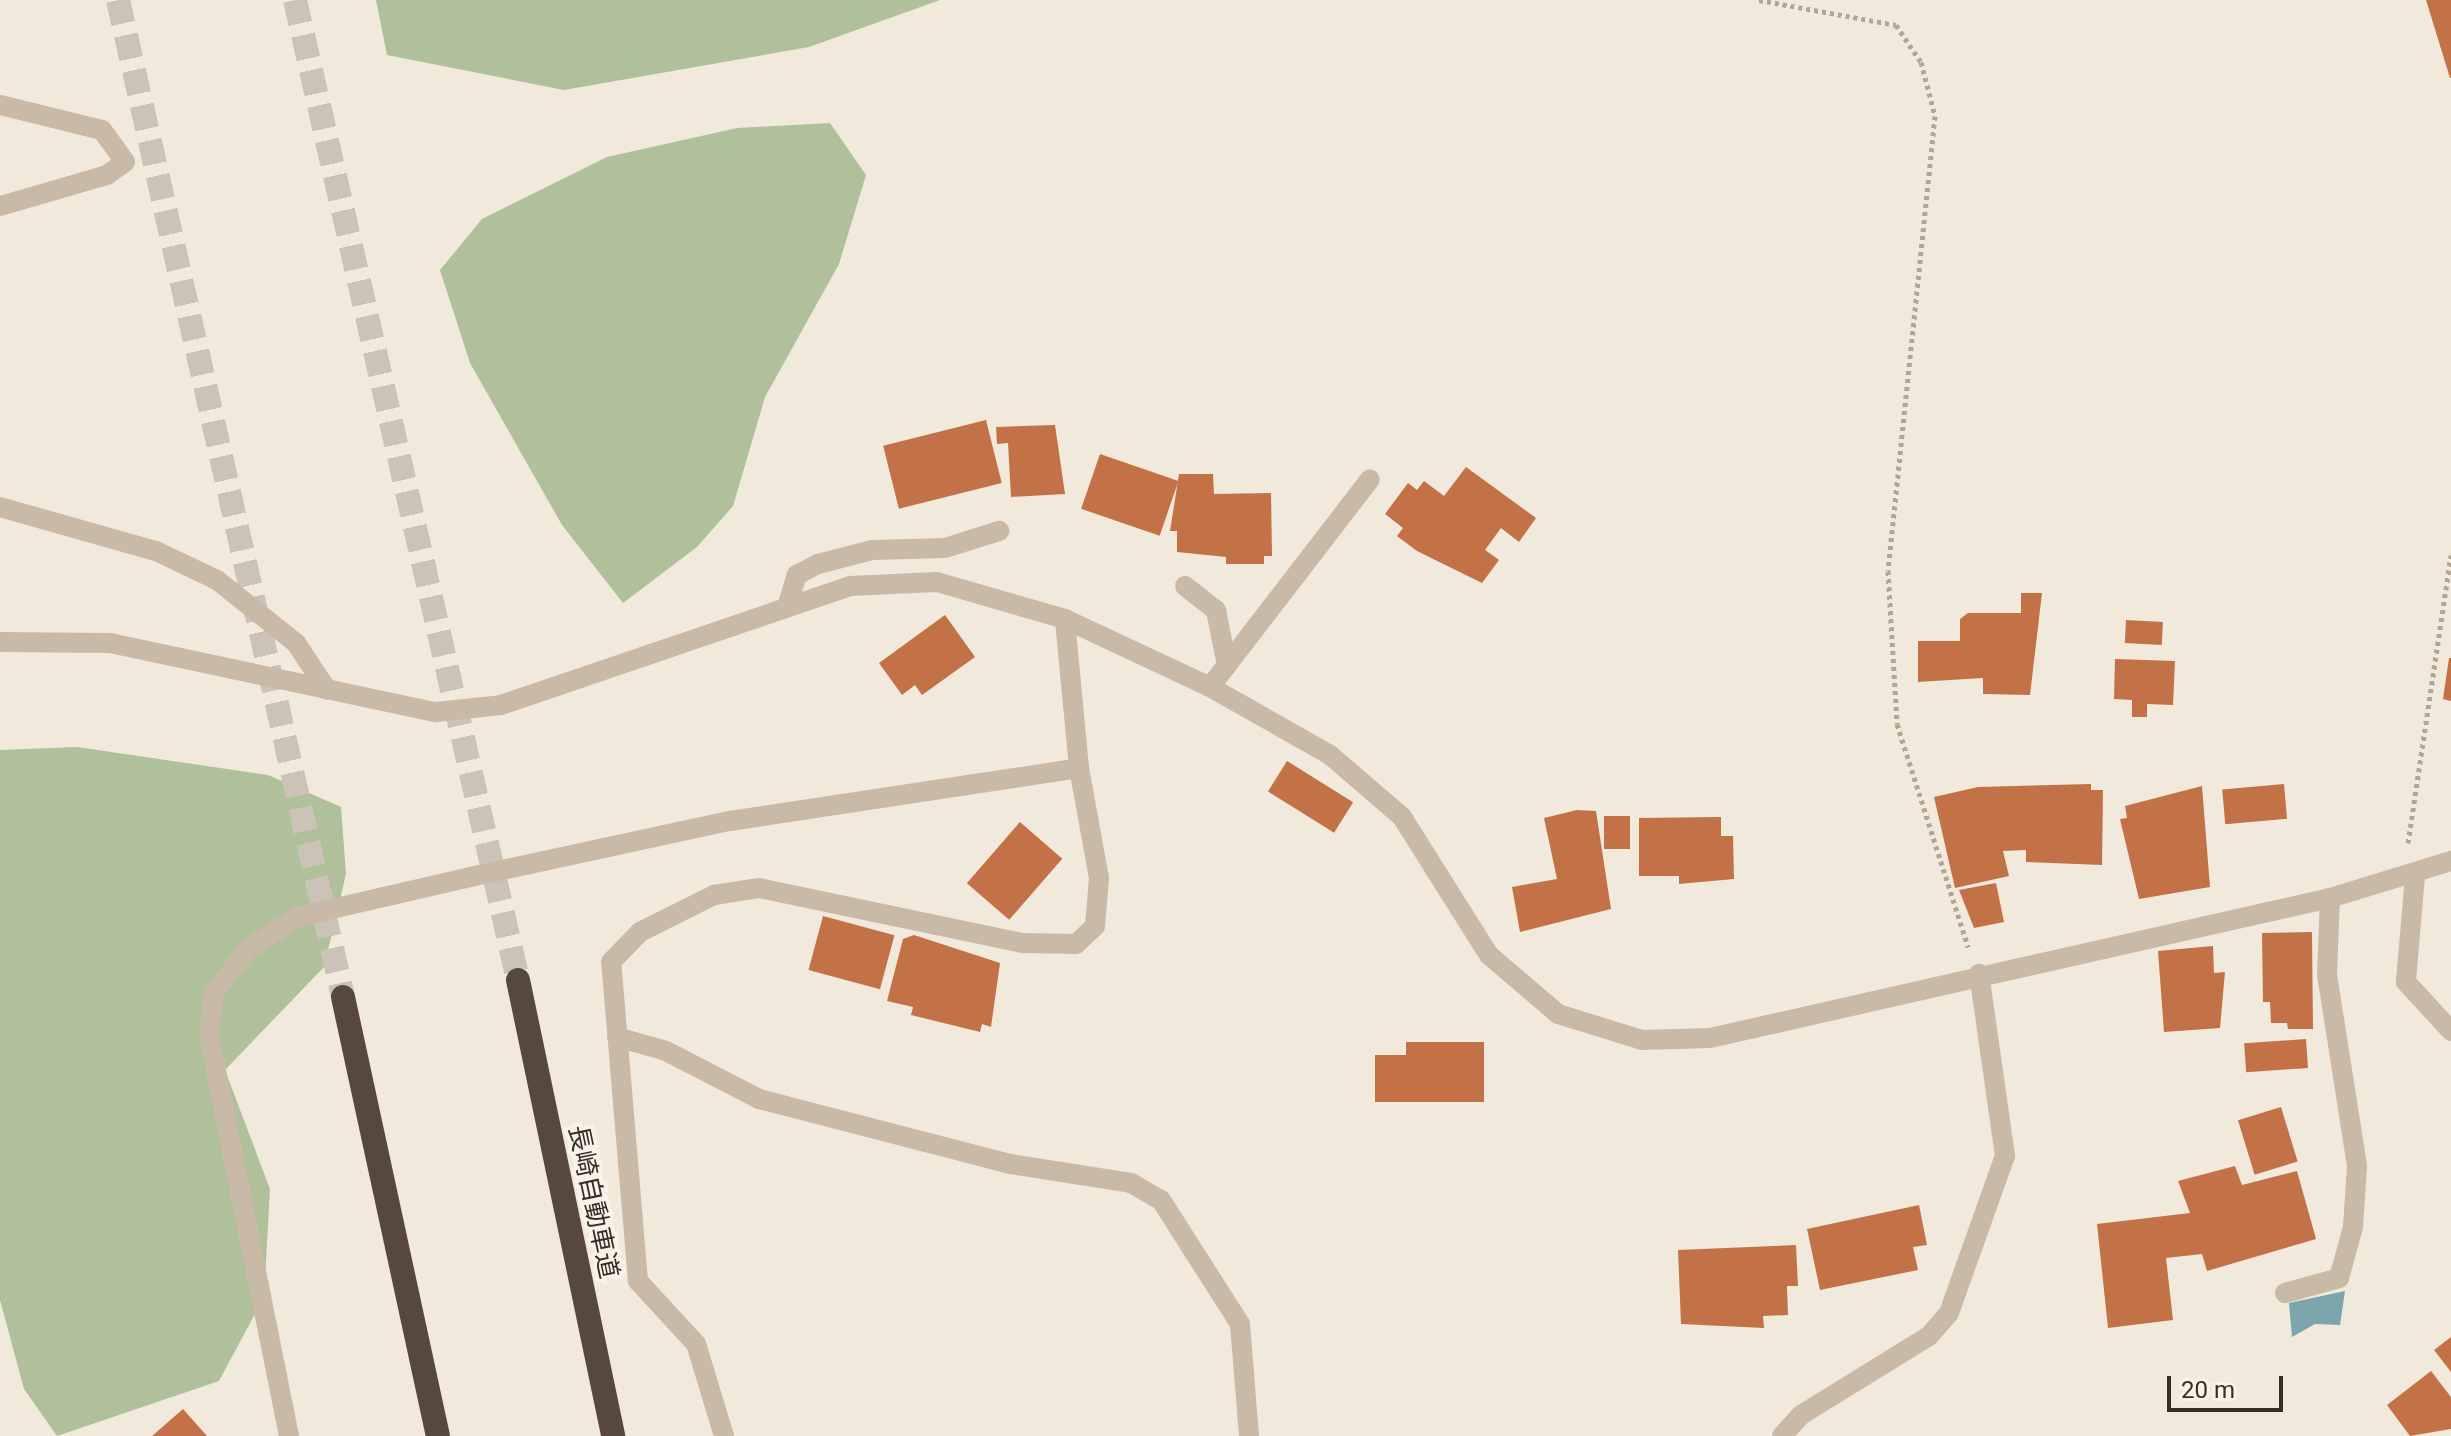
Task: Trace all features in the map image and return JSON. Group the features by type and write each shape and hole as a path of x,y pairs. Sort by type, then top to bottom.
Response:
{"highway":[{"name":"長崎自動車道","path":"518,980 613,1436"},
{"path":"343,997 438,1436"}],"street":[{"path":"0,105 102,130 125,162 107,175 0,206"},
{"path":"1210,687 1370,479"},
{"path":"0,507 156,551 217,580 296,643 327,690"},
{"path":"787,607 797,575 818,564 872,550 945,548 999,531"},
{"path":"0,642 110,643 436,712 501,705 850,586 937,582 1065,619 1210,687 1330,755 1402,817 1489,955 1558,1014 1642,1040 1710,1038 1979,974 2330,898 2409,878 2451,861"},
{"path":"1185,586 1216,610 1227,666"},
{"path":"724,1436 696,1344 638,1281 611,962 640,932 714,895 759,888 1023,943 1076,944 1095,926 1099,878 1079,768 1065,619"},
{"path":"291,1435 209,1036 214,993 248,949 297,917 470,877 730,821 1079,768"},
{"path":"2409,878 2406,982 2451,1031"},
{"path":"2285,1293 2339,1278 2353,1227 2357,1166 2327,975 2330,898"},
{"path":"1782,1436 1801,1415 1929,1336 1949,1313 1992,1211 2005,1156 1979,974"},
{"path":"617,1037 666,1051 759,1099 1010,1164 1131,1183 1161,1200 1240,1324 1249,1436"}],"path":[{"path":"1759,0 1896,25 1921,62 1935,116 1888,571 1897,724 1935,858 1979,974"},
{"path":"2409,878 2451,555"}],"green space":[{"path":"376,0 940,0 809,47 564,90 387,55"},
{"path":"830,123 866,175 839,264 765,397 733,506 697,547 623,603 562,525 470,363 440,270 482,219 607,157 737,128"},
{"path":"77,747 268,775 341,807 346,874 324,967 225,1070 270,1189 264,1297 219,1381 57,1436 24,1389 0,1300 0,750"}],"water":[{"path":"2345,1291 2340,1325 2315,1324 2292,1337 2289,1303"}],"building":[{"path":"2426,0 2451,0 2451,78 2450,78"},
{"path":"986,420 1002,483 899,509 883,446"},
{"path":"1055,425 1065,494 1011,497 1008,443 997,444 996,427"},
{"path":"1100,454 1178,481 1160,536 1081,509"},
{"path":"1466,467 1536,518 1519,542 1501,528 1485,550 1499,560 1482,583 1417,551 1397,536 1403,528 1385,514 1408,483 1417,490 1424,481 1444,496"},
{"path":"1179,474 1213,474 1214,494 1271,493 1272,556 1264,556 1264,564 1226,564 1226,557 1177,552 1177,531 1170,531"},
{"path":"2021,593 2042,593 2030,695 1983,694 1983,678 1918,682 1918,641 1960,641 1960,619 1968,613 2021,613"},
{"path":"945,615 975,657 922,695 915,685 902,695 879,663"},
{"path":"2126,620 2163,622 2162,645 2125,643"},
{"path":"2451,658 2451,701 2443,699"},
{"path":"2115,659 2175,661 2173,705 2147,704 2147,717 2132,717 2132,700 2114,699"},
{"path":"1287,761 1353,802 1334,833 1268,792"},
{"path":"2091,784 2091,790 2103,790 2102,865 2026,862 2026,850 2003,851 2009,876 1955,888 1934,797 1978,787"},
{"path":"2284,784 2287,819 2225,824 2222,789"},
{"path":"2202,786 2210,887 2139,899 2120,819 2127,818 2125,806"},
{"path":"1577,810 1596,811 1611,909 1520,932 1512,887 1557,879 1544,818"},
{"path":"1604,816 1630,816 1630,849 1604,849"},
{"path":"1721,817 1721,836 1733,836 1734,879 1679,884 1679,876 1639,876 1639,818"},
{"path":"1020,822 1062,859 1009,920 967,883"},
{"path":"1996,883 2004,922 1974,928 1959,890"},
{"path":"823,916 894,935 880,989 809,970"},
{"path":"2312,932 2313,1029 2288,1029 2287,1023 2271,1023 2270,1002 2263,1002 2262,933"},
{"path":"914,935 1000,963 991,1027 982,1024 980,1032 911,1015 913,1007 887,1001 903,939"},
{"path":"2213,946 2214,973 2225,972 2220,1028 2164,1032 2158,951"},
{"path":"2306,1039 2308,1068 2246,1072 2244,1043"},
{"path":"1406,1042 1484,1042 1484,1102 1375,1102 1375,1055 1406,1055"},
{"path":"2281,1107 2298,1162 2255,1175 2238,1120"},
{"path":"2235,1166 2242,1185 2297,1171 2316,1239 2207,1271 2202,1254 2166,1258 2173,1320 2108,1328 2097,1224 2190,1213 2178,1181"},
{"path":"1919,1205 1927,1245 1913,1247 1918,1270 1820,1290 1807,1229"},
{"path":"1796,1245 1798,1286 1787,1286 1788,1315 1763,1316 1764,1328 1681,1324 1678,1250"},
{"path":"2451,1337 2451,1372 2434,1350"},
{"path":"2431,1371 2451,1397 2451,1429 2410,1436 2387,1405"},
{"path":"183,1409 207,1436 152,1436"}],"tunnel":[{"path":"118,0 343,997"},
{"path":"295,0 518,980"}]}
